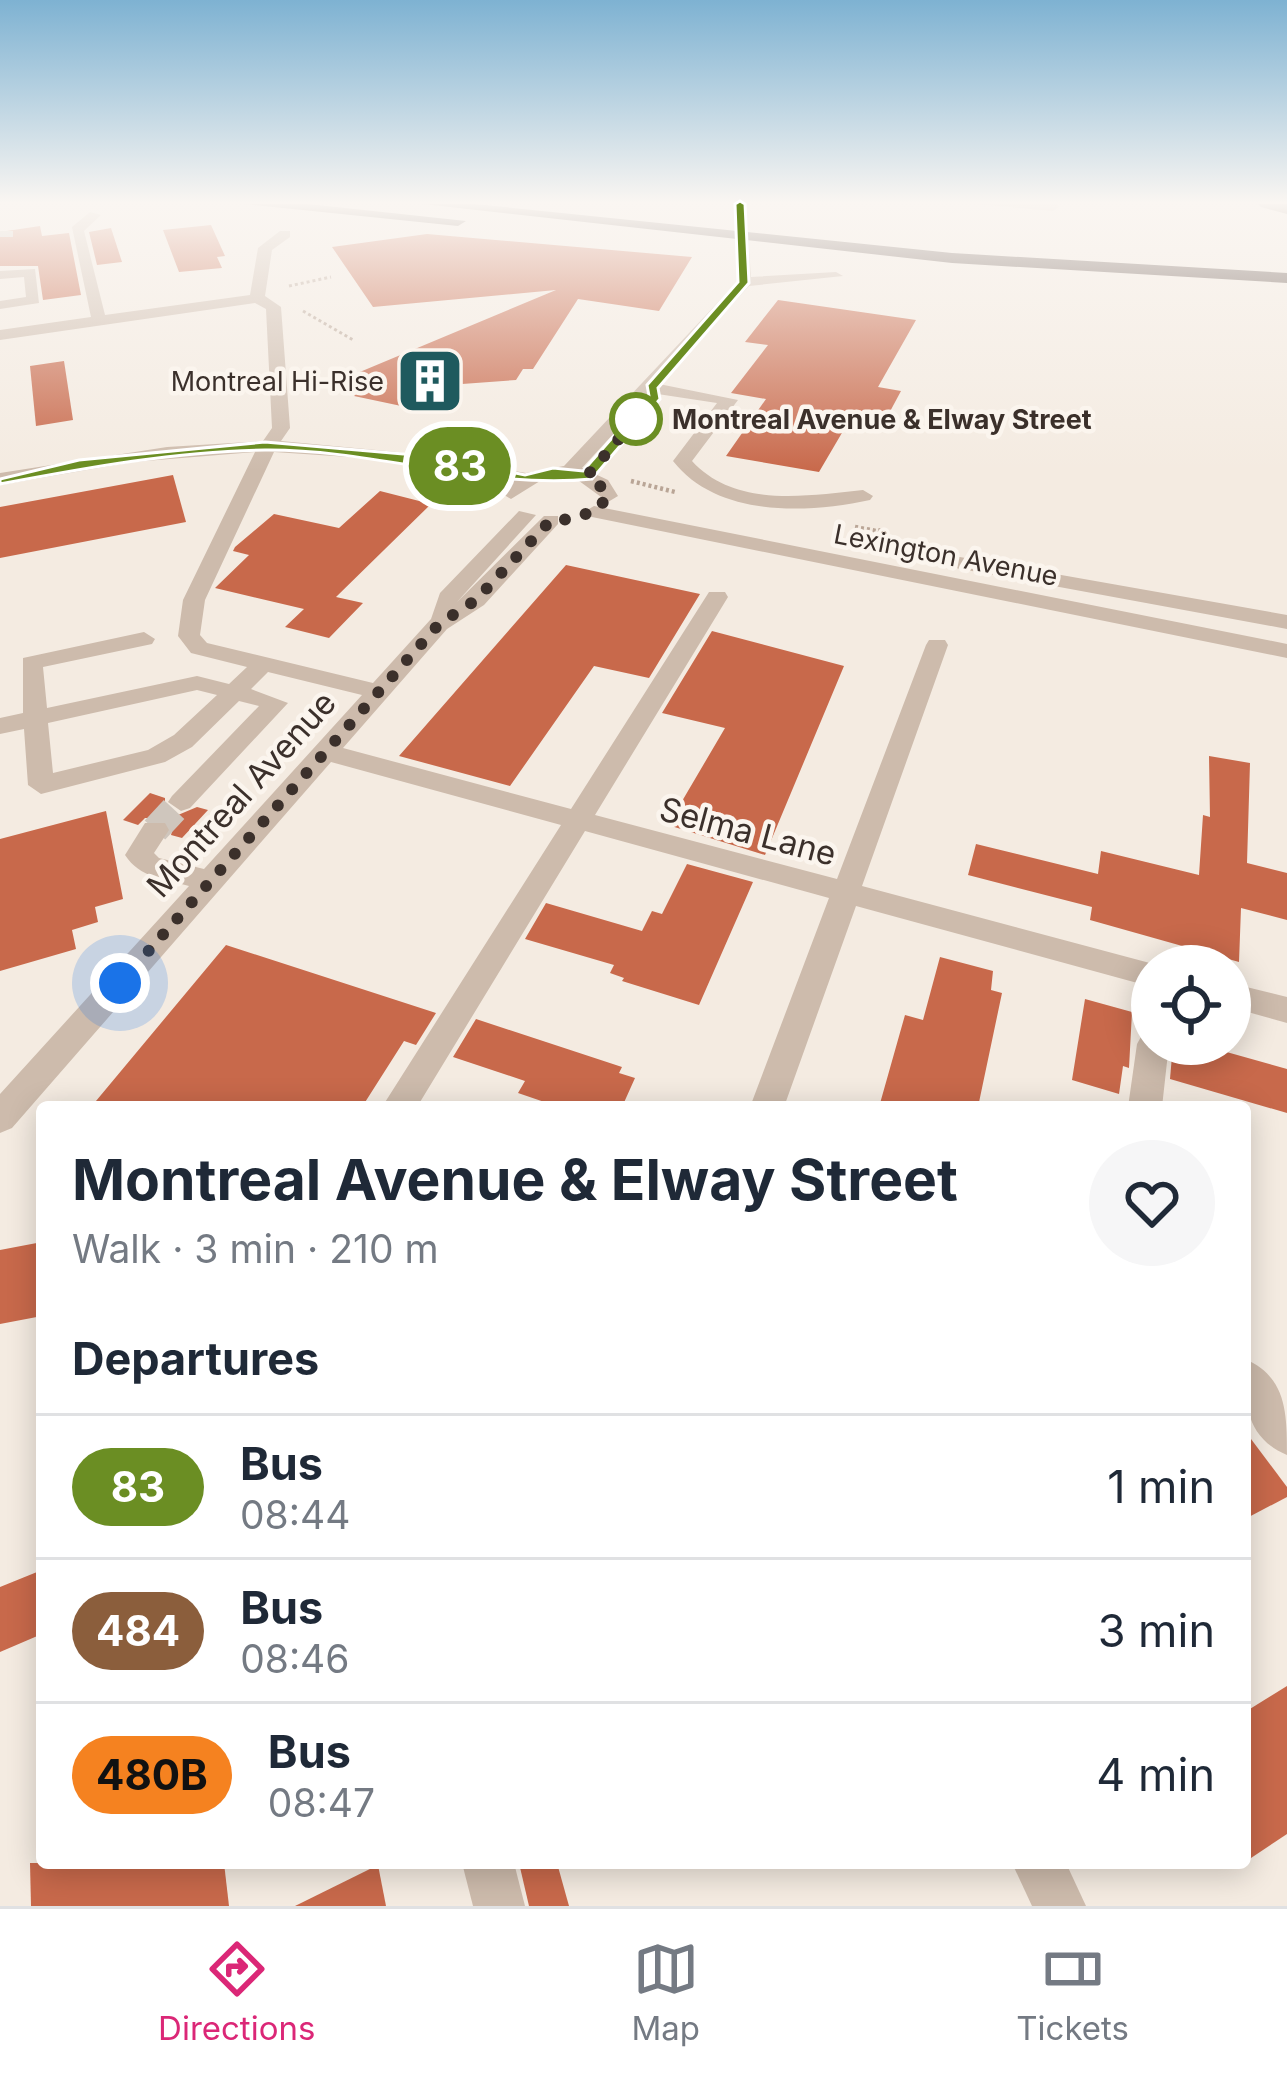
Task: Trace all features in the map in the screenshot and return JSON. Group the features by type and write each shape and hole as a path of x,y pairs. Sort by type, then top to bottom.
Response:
{"street":[{"path":"33,293 34,300 7,304 8,334 265,302"},
{"path":"92,293 99,320"},
{"path":"265,293 280,428 265,446 194,600 190,637 199,648 380,692"},
{"path":"652,388 734,293"},
{"path":"578,474 656,397 652,388"},
{"path":"652,388 729,400 682,460 703,482 771,499 863,496"},
{"path":"0,479 79,465 265,446 402,462 425,476 518,486 578,474 603,484 601,504 551,520 516,508 518,486"},
{"name":"Lexington Avenue","path":"601,504 1287,622"},
{"name":"Lexington Avenue","path":"601,504 1287,651"},
{"name":"Montreal Avenue","path":"439,624 448,598 526,515"},
{"name":"Montreal Avenue","path":"0,1118 439,624 476,600 551,520"},
{"path":"403,1101 716,597"},
{"path":"144,639 31,663 40,785 156,756 183,741 263,664"},
{"path":"769,1101 937,646"},
{"path":"0,727 197,683 276,703 182,802"},
{"name":"Selma Lane","path":"326,752 574,824 1131,969"},
{"path":"155,830 139,855 150,866 210,881"},
{"path":"1251,1001 1287,1010"},
{"path":"1146,1101 1150,1065"},
{"path":"1251,1387 1287,1434"},
{"path":"490,1869 499,1906"},
{"path":"1041,1869 1060,1906"}],"path":[{"path":"265,302 291,304 355,341"}],"building":[{"path":"42,293 81,295 43,300"},
{"path":"363,293 524,293 373,307"},
{"path":"549,293 670,293 659,311 578,299 533,369 523,369 516,380 462,384 406,407 354,396 372,381 355,374"},
{"path":"778,300 916,320 878,387 901,391 879,432 846,426 819,472 726,456 766,399 731,393 768,345 745,342"},
{"path":"64,361 73,420 36,426 30,366"},
{"path":"173,475 186,522 0,558 0,507"},
{"path":"380,491 431,504 336,597 363,603 329,638 285,627 304,609 215,588 249,555 233,551 235,547 274,514 339,528"},
{"path":"566,565 700,594 649,678 594,666 510,786 399,756"},
{"path":"712,631 844,666 765,855 668,825 725,728 662,713"},
{"path":"1209,756 1250,763 1247,863 1287,873 1287,920 1241,908 1240,945 1179,945 1090,920 1092,907 968,875 976,844 1098,874 1101,851 1199,875 1203,815 1210,817"},
{"path":"150,793 165,798 165,806 178,815 197,807 208,810 182,838 171,835 173,828 165,818 145,818 138,825 123,820"},
{"path":"106,811 123,899 95,907 98,922 72,930 76,949 0,971 0,839"},
{"path":"687,864 753,882 699,1005 622,981 624,978 610,973 614,965 525,939 546,903 642,931 652,911 662,914"},
{"path":"226,945 436,1013 416,1045 404,1041 366,1101 96,1101"},
{"path":"940,957 993,971 991,990 1002,993 979,1101 881,1101 905,1015 923,1020"},
{"path":"1085,999 1131,1012 1129,1068 1123,1066 1119,1094 1072,1080"},
{"path":"476,1019 622,1067 619,1073 635,1078 625,1101 541,1101 518,1093 525,1081 453,1057"},
{"path":"1251,1059 1287,1069 1287,1113 1170,1079 1171,1065 1251,1065"},
{"path":"36,1243 36,1317 0,1324 0,1250"},
{"path":"1251,1439 1287,1487 1287,1497 1251,1516"},
{"path":"36,1572 36,1637 0,1652 0,1587"},
{"path":"1287,1686 1287,1834 1251,1858 1251,1708"},
{"path":"30,1863 36,1863 36,1869 225,1869 229,1906 31,1906"},
{"path":"370,1869 379,1869 386,1906 295,1906"},
{"path":"520,1869 559,1869 569,1906 529,1906"}],"tunnel":[{"path":"155,830 181,802"}],"bus line":[{"name":"83","path":"0,479 79,465 265,446 438,462 526,479 553,472 587,476 656,397 652,388 735,293"}],"place":[{"name":"Montreal Hi-Rise","path":"430,381"},
{"name":"Montreal Avenue & Elway Street","path":"636,419"}],"route":[{"path":"120,983 439,624 476,600 551,520 574,519 600,508 608,492 587,476 636,419"}]}
